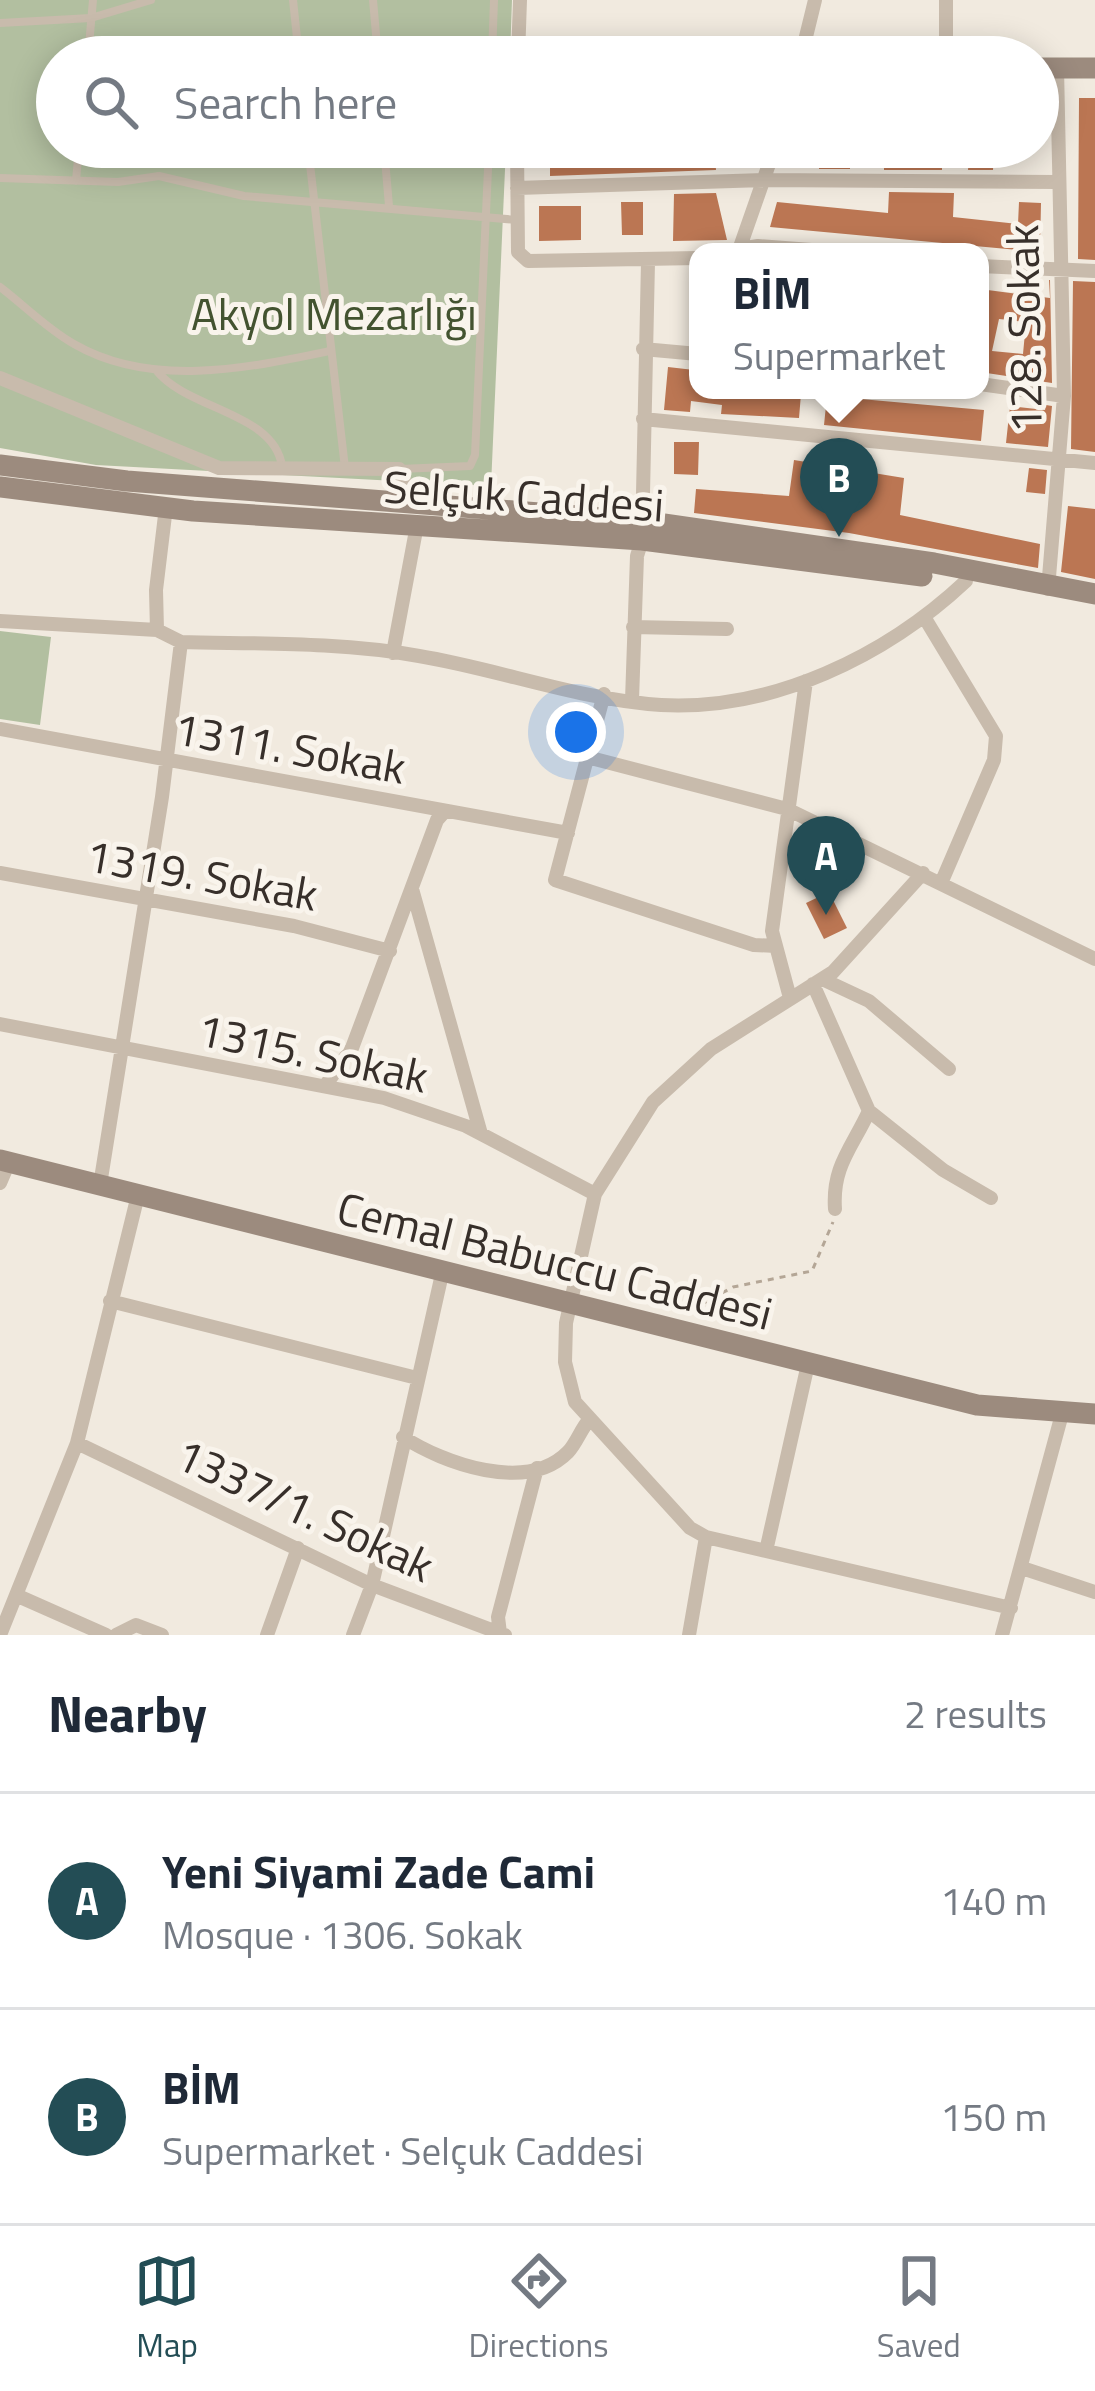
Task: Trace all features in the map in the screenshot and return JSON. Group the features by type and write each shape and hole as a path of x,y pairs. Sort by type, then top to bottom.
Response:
{"main road":[{"path":"1059,68 1095,68"},
{"path":"0,465 416,514 642,530 934,563 1045,589 1095,594"},
{"name":"Selçuk Caddesi","path":"0,487 166,507 416,514"},
{"name":"Selçuk Caddesi","path":"642,530 1045,589"},
{"name":"Cemal Babuccu Caddesi","path":"3,1169 100,1185 977,1406 1095,1414"}],"street":[{"path":"519,36 520,0"},
{"path":"806,36 815,0"},
{"path":"946,0 946,36"},
{"path":"517,168 518,252 528,261 689,259"},
{"path":"742,243 768,168"},
{"name":"128. Sokak","path":"1045,589 1064,396 1056,168"},
{"path":"517,188 764,179 1057,182"},
{"path":"632,700 642,530 648,262"},
{"path":"989,266 1095,271"},
{"path":"643,349 689,353"},
{"path":"0,378 219,469 399,469 416,514 393,653"},
{"path":"989,385 1064,396"},
{"path":"643,418 1095,463"},
{"path":"157,630 166,507"},
{"path":"0,621 157,630 181,642 393,653 632,700 711,705 780,692 806,681 926,620 966,581"},
{"path":"926,620 996,736 994,760 942,881"},
{"path":"633,627 727,629"},
{"path":"100,1185 181,642"},
{"path":"790,998 772,931 806,681"},
{"path":"604,694 555,880 754,945 776,946"},
{"name":"1311. Sokak","path":"0,729 568,833"},
{"path":"587,757 787,809 1095,959"},
{"path":"325,1085 352,1048 437,820 445,811"},
{"name":"1319. Sokak","path":"0,873 294,926 390,950"},
{"path":"923,873 818,981 711,1049 653,1102 595,1194 569,1306 565,1363 575,1402 589,1420 690,1528 706,1538 1011,1607"},
{"path":"412,889 481,1134"},
{"path":"818,981 869,1001 949,1069"},
{"path":"818,981 868,1111 943,1170 991,1198"},
{"name":"1315. Sokak","path":"0,1024 384,1098 481,1134 595,1194"},
{"path":"835,1208 833,1180 841,1156 868,1111"},
{"path":"0,1634 77,1443 138,1195"},
{"path":"353,1635 372,1585 442,1274"},
{"path":"110,1301 417,1378"},
{"path":"766,1551 808,1364"},
{"path":"1001,1635 1062,1414"},
{"path":"403,1437 474,1466 509,1472 537,1468 568,1452 589,1420"},
{"name":"1337/1. Sokak","path":"77,1443 372,1585 502,1634"},
{"path":"502,1634 503,1595 537,1468"},
{"path":"689,1635 706,1538"},
{"path":"267,1635 298,1548"},
{"path":"1022,1568 1095,1592"},
{"path":"18,1596 106,1635"},
{"path":"116,1635 136,1625 162,1635"}],"lane":[{"path":"90,36 93,0"},
{"path":"0,23 92,18 151,0"},
{"path":"293,0 297,36"},
{"path":"373,0 376,36"},
{"path":"493,36 494,0"},
{"path":"76,181 77,168"},
{"path":"310,168 345,469"},
{"path":"385,168 388,206"},
{"path":"399,469 470,466 475,455 488,168"},
{"path":"0,178 118,182 159,176 244,196 517,220"},
{"path":"0,287 79,347 155,369 245,367 331,351"},
{"path":"155,369 168,386 262,433 274,443 282,469"}],"path":[{"path":"695,1336 702,1304 733,1287 812,1271 830,1240 835,1208"}],"green space":[{"name":"Akyol Mezarlığı","path":"0,0 512,0 511,36 36,36 36,168 505,168 491,486 96,465 0,448"},
{"path":"0,631 51,637 40,725 0,719"}],"building":[{"path":"1079,98 1095,98 1095,260 1078,259"},
{"path":"550,168 716,170 550,176"},
{"path":"884,168 942,168 942,170"},
{"path":"889,192 954,193 953,217 1018,224 1019,202 1041,203 1040,252 989,247 989,243 770,227 777,202 888,213"},
{"path":"716,193 727,240 673,241 674,194"},
{"path":"621,202 643,202 643,235 622,235"},
{"path":"539,206 581,206 581,240 539,241"},
{"path":"1050,280 1052,383 989,373 989,290 1050,298","holes":["999,319 1026,322 1023,354 992,351"]},
{"path":"1073,281 1095,282 1095,452 1071,449"},
{"path":"668,367 689,369 689,399 801,399 799,418 721,414 722,405 691,401 690,412 664,410"},
{"path":"827,399 984,410 981,441 824,425"},
{"path":"1046,405 1052,406 1048,447 1006,443 1010,406 1045,410"},
{"path":"674,442 699,442 698,475 674,474"},
{"path":"794,460 904,478 900,515 1040,544 1038,568 849,533 694,513 696,489 789,496"},
{"path":"1029,468 1047,470 1045,494 1026,492"},
{"path":"1068,506 1095,509 1095,579 1061,572"},
{"path":"829,892 847,928 824,939 806,903"}],"place":[{"name":"BİM","path":"839,537"},
{"name":"Yeni Siyami Zade Cami","path":"826,915"}]}
